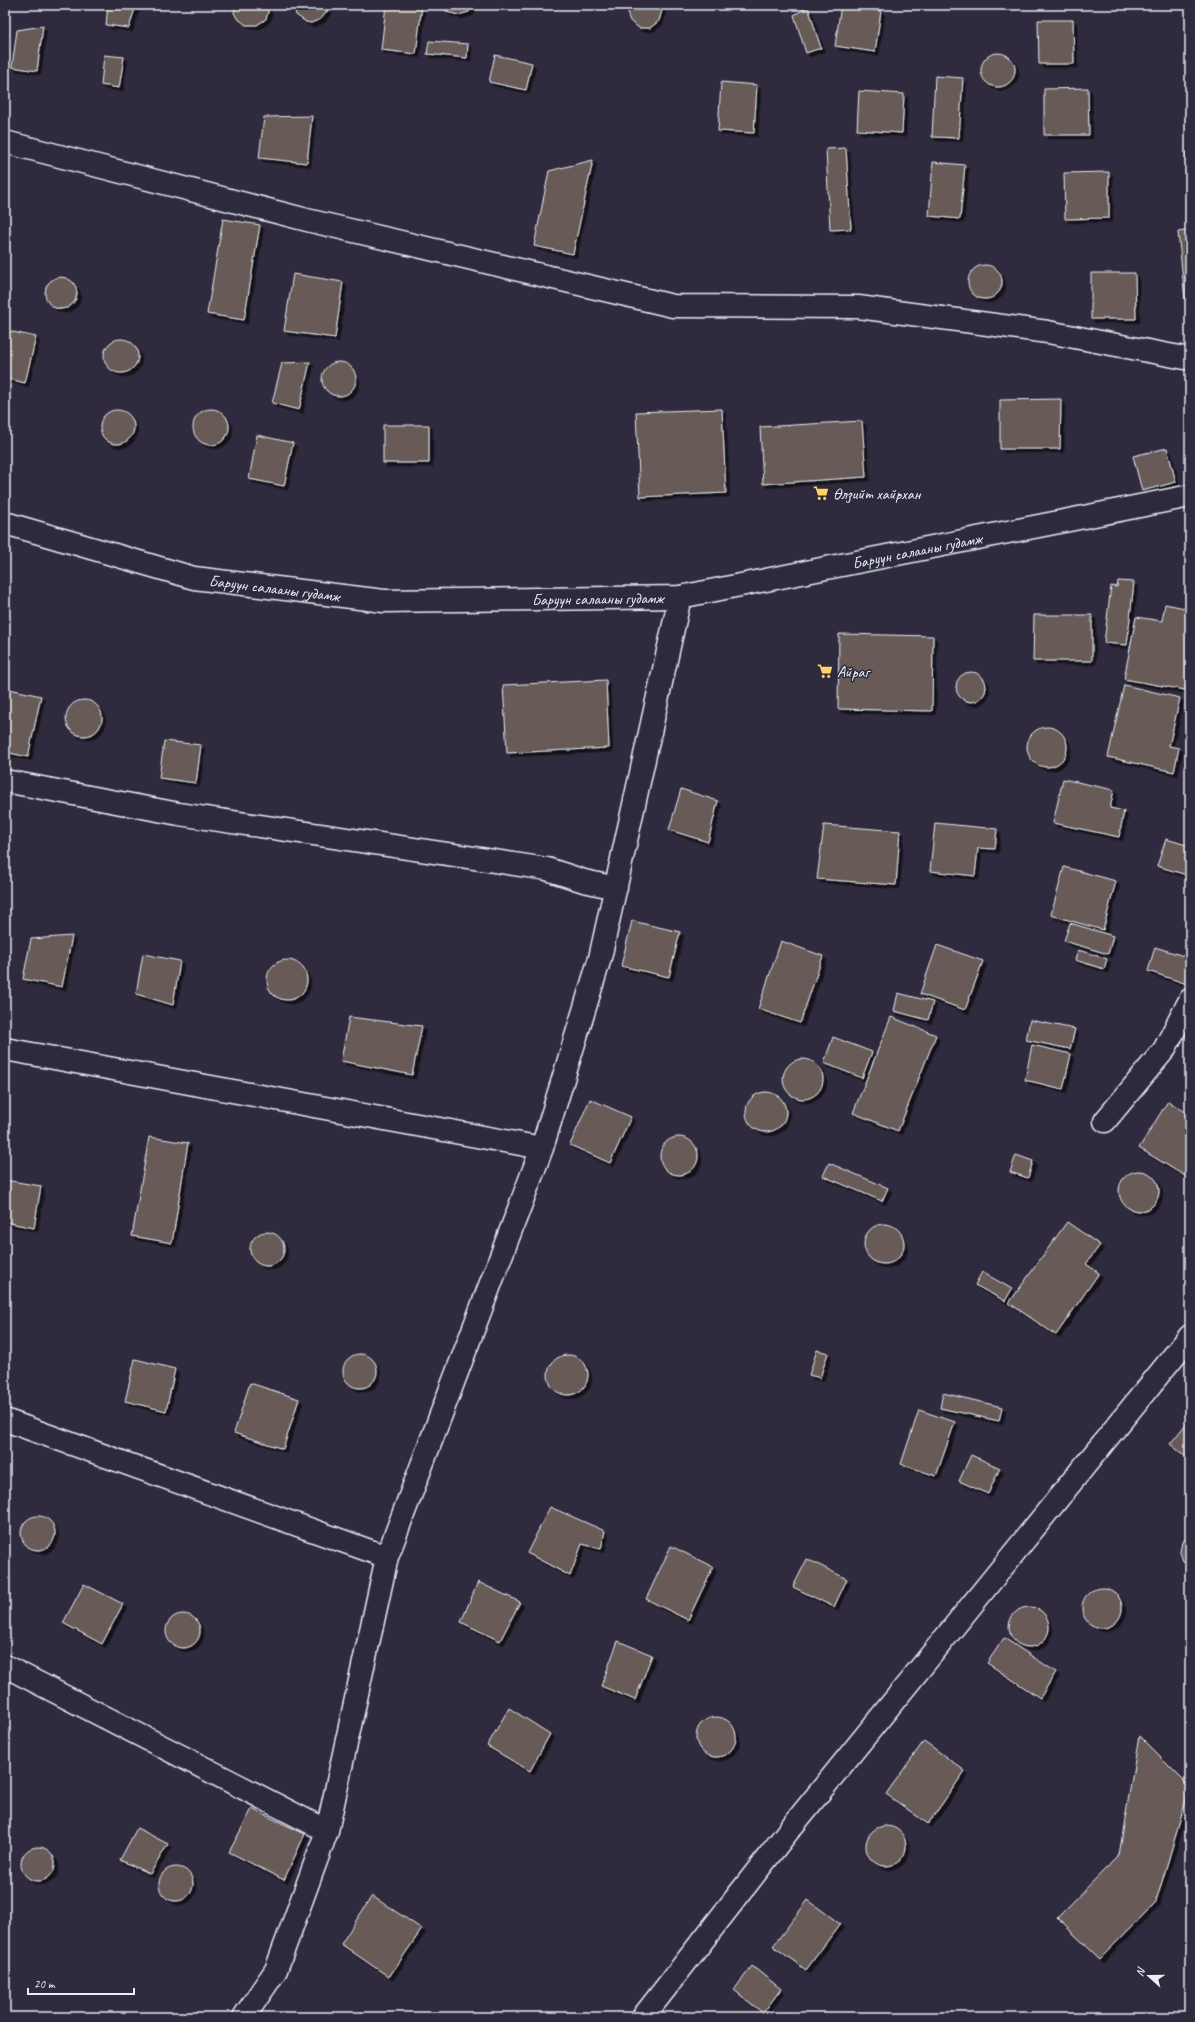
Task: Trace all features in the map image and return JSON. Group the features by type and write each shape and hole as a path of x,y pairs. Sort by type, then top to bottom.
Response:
{"street":[{"path":"5,142 319,223 673,306 858,308 1048,332 1190,359"},
{"name":"Баруун салааны гудамж","path":"5,523 194,578 384,600 680,597 1190,496"},
{"path":"244,2017 276,1970 327,1830 387,1557 542,1148 600,958 680,597"},
{"path":"5,781 179,814 547,868 584,881 616,888"},
{"path":"1105,1120 1164,1050 1190,1000"},
{"path":"5,1049 542,1148"},
{"path":"643,2017 789,1830 1190,1336"},
{"path":"5,1420 387,1557"},
{"path":"5,1666 327,1830"}],"building":[{"path":"108,5 136,5 129,28 106,25"},
{"path":"235,5 268,5 266,19 257,25 246,25 237,18 234,13"},
{"path":"294,5 328,5 328,10 321,19 311,23 306,22 296,15"},
{"path":"386,5 422,5 416,54 381,50"},
{"path":"442,5 474,5 469,12 458,15 447,12"},
{"path":"629,5 661,5 662,10 659,21 650,28 639,28 630,21 628,16"},
{"path":"841,5 881,11 875,52 835,46"},
{"path":"808,7 821,48 806,53 794,15"},
{"path":"1038,20 1073,20 1074,64 1039,64"},
{"path":"43,26 37,71 12,67 17,30"},
{"path":"429,41 468,44 467,58 427,54"},
{"path":"995,53 1001,53 1005,54 1012,60 1015,70 1014,77 1008,84 1001,87 995,87 991,86 984,80 981,73 981,67 982,63 988,56"},
{"path":"104,55 124,57 119,88 101,85"},
{"path":"495,55 532,63 526,90 489,82"},
{"path":"935,76 963,78 959,138 932,137"},
{"path":"721,82 757,85 754,133 718,131"},
{"path":"1088,88 1089,135 1044,135 1044,89"},
{"path":"859,91 904,94 902,133 857,130"},
{"path":"312,116 307,163 259,158 264,117"},
{"path":"846,148 851,229 830,230 826,149"},
{"path":"1186,152 1190,152 1190,198 1187,198"},
{"path":"593,160 573,254 534,246 549,171"},
{"path":"933,162 965,165 960,219 929,216"},
{"path":"1109,172 1109,218 1065,219 1064,173"},
{"path":"223,219 260,225 244,320 207,314"},
{"path":"1190,230 1190,299 1185,299 1178,232"},
{"path":"982,265 988,265 992,266 999,272 1002,282 1001,289 995,296 988,299 982,299 978,298 971,292 968,285 968,279 969,275 975,268"},
{"path":"1091,273 1135,273 1136,319 1091,319"},
{"path":"293,274 343,282 335,338 284,331"},
{"path":"61,277 67,278 74,284 77,293 76,299 70,306 61,309 55,308 48,302 45,293 46,287 52,280"},
{"path":"8,331 36,337 25,383 5,378 5,345"},
{"path":"118,339 124,339 128,340 135,346 138,356 137,363 131,370 124,373 118,373 114,372 107,366 104,359 104,353 105,349 111,342"},
{"path":"310,362 299,410 272,403 282,363"},
{"path":"336,362 342,362 346,363 353,369 356,379 355,386 349,393 342,396 336,396 332,395 325,389 322,382 322,376 323,372 329,365"},
{"path":"1061,399 1060,449 1000,449 1000,400"},
{"path":"214,409 224,414 228,420 228,434 224,440 218,444 208,445 198,440 194,434 193,424 198,414 204,410"},
{"path":"722,409 726,493 640,497 636,412"},
{"path":"117,410 129,415 134,427 129,439 117,444 105,439 100,427 105,415"},
{"path":"862,421 866,477 763,484 760,427"},
{"path":"383,425 429,425 429,463 383,463"},
{"path":"257,435 293,443 284,486 249,479"},
{"path":"1167,448 1176,482 1142,491 1133,456"},
{"path":"1118,581 1134,582 1127,645 1104,643 1111,586 1117,587"},
{"path":"1165,604 1190,609 1190,664 1185,690 1124,679 1136,617 1162,621"},
{"path":"1034,615 1092,615 1092,661 1033,661"},
{"path":"839,634 933,636 932,711 838,709"},
{"path":"971,672 982,676 986,687 982,698 971,702 960,698 956,687 960,676"},
{"path":"606,680 609,748 507,753 503,685"},
{"path":"1124,685 1180,698 1169,746 1179,748 1174,772 1108,757"},
{"path":"5,688 41,696 28,757 5,752"},
{"path":"88,700 97,705 101,711 101,725 97,731 88,736 80,736 71,731 67,725 66,714 71,705 77,701"},
{"path":"1051,727 1058,730 1064,736 1067,747 1066,755 1058,764 1051,767 1043,767 1036,764 1028,755 1027,743 1030,736 1039,728"},
{"path":"164,741 201,745 196,783 159,778"},
{"path":"1063,779 1114,790 1110,808 1124,811 1119,837 1053,823"},
{"path":"681,789 718,801 708,842 669,830"},
{"path":"935,823 997,829 995,849 978,848 975,876 930,871"},
{"path":"824,825 900,831 896,885 817,879"},
{"path":"1166,839 1190,846 1190,876 1157,866"},
{"path":"1064,867 1116,881 1103,930 1051,915"},
{"path":"632,921 680,932 669,977 621,966"},
{"path":"1070,923 1113,936 1108,954 1064,941"},
{"path":"72,936 62,987 23,979 31,939"},
{"path":"781,941 823,956 800,1023 758,1009"},
{"path":"937,945 983,961 965,1010 920,994"},
{"path":"1155,947 1190,958 1190,985 1148,971"},
{"path":"1078,950 1107,959 1104,969 1075,960"},
{"path":"143,954 180,961 173,1005 136,994"},
{"path":"291,960 298,963 304,969 307,980 306,988 298,997 291,1000 283,1000 276,997 268,988 267,976 270,969 279,961"},
{"path":"898,993 933,1002 928,1020 894,1011"},
{"path":"349,1017 422,1026 412,1075 341,1061"},
{"path":"891,1017 936,1035 898,1131 853,1113"},
{"path":"1030,1020 1075,1029 1070,1049 1026,1040"},
{"path":"833,1037 872,1052 862,1078 824,1063"},
{"path":"1032,1045 1071,1054 1063,1089 1025,1080"},
{"path":"807,1059 814,1062 820,1068 823,1079 822,1087 814,1096 807,1099 799,1099 792,1096 784,1087 783,1075 786,1068 795,1060"},
{"path":"762,1092 770,1092 777,1095 783,1101 786,1112 783,1123 777,1129 770,1132 762,1132 755,1129 749,1123 746,1116 746,1108 749,1101 755,1095"},
{"path":"590,1099 631,1117 610,1163 570,1145"},
{"path":"1168,1101 1190,1115 1190,1179 1139,1148"},
{"path":"149,1137 188,1143 172,1243 132,1236"},
{"path":"675,1137 683,1137 690,1140 695,1145 698,1156 695,1167 690,1172 683,1175 675,1175 668,1172 663,1167 660,1160 660,1152 663,1145 668,1140"},
{"path":"1016,1155 1033,1161 1028,1178 1010,1172"},
{"path":"829,1163 888,1188 882,1201 823,1176"},
{"path":"1143,1171 1150,1174 1156,1180 1159,1191 1158,1199 1150,1208 1143,1211 1135,1211 1128,1208 1120,1199 1119,1187 1122,1180 1131,1172"},
{"path":"5,1180 41,1186 34,1228 5,1222"},
{"path":"1067,1222 1100,1245 1086,1264 1099,1273 1056,1335 1009,1303"},
{"path":"888,1224 895,1227 901,1233 904,1244 903,1252 895,1261 888,1264 880,1264 873,1261 865,1252 864,1240 867,1233 876,1225"},
{"path":"267,1232 279,1237 284,1249 279,1261 267,1266 255,1261 250,1249 255,1237"},
{"path":"982,1272 1012,1289 1005,1301 975,1285"},
{"path":"817,1350 828,1353 820,1378 809,1375"},
{"path":"360,1354 372,1359 377,1371 372,1383 360,1388 348,1383 343,1371 348,1359"},
{"path":"564,1355 572,1355 579,1358 585,1364 588,1375 585,1386 579,1392 572,1395 564,1395 557,1392 551,1386 548,1379 548,1371 551,1364 557,1358"},
{"path":"135,1359 175,1369 166,1411 125,1401"},
{"path":"250,1383 299,1399 283,1449 234,1433"},
{"path":"943,1393 1002,1407 999,1421 940,1408"},
{"path":"919,1410 955,1422 936,1476 901,1464"},
{"path":"1190,1419 1190,1460 1170,1444"},
{"path":"971,1455 1000,1468 988,1494 959,1481"},
{"path":"550,1507 605,1531 601,1549 582,1544 570,1576 527,1553"},
{"path":"38,1516 50,1521 55,1533 50,1545 38,1550 26,1545 21,1533 26,1521"},
{"path":"1190,1536 1190,1565 1183,1561 1180,1552 1182,1542"},
{"path":"671,1546 713,1567 688,1620 646,1599"},
{"path":"807,1559 847,1579 834,1607 793,1587"},
{"path":"478,1582 520,1602 500,1641 461,1622"},
{"path":"84,1584 123,1604 102,1644 63,1623"},
{"path":"1098,1588 1106,1588 1113,1591 1119,1597 1122,1608 1119,1619 1113,1625 1106,1628 1098,1628 1091,1625 1085,1619 1082,1612 1082,1604 1085,1597 1091,1591"},
{"path":"1033,1607 1040,1610 1046,1616 1049,1627 1048,1635 1040,1644 1033,1647 1025,1647 1018,1644 1010,1635 1009,1623 1012,1616 1021,1608"},
{"path":"183,1614 189,1615 195,1619 199,1625 199,1637 195,1643 189,1647 183,1648 177,1647 171,1643 167,1637 166,1631 167,1625 171,1619 177,1615"},
{"path":"1004,1638 1056,1672 1040,1698 987,1663"},
{"path":"618,1641 652,1655 635,1700 601,1686"},
{"path":"509,1708 550,1734 530,1771 487,1746"},
{"path":"712,1717 720,1717 727,1720 733,1726 736,1737 733,1748 727,1754 720,1757 712,1757 705,1754 699,1748 696,1741 696,1733 699,1726 705,1720"},
{"path":"1139,1736 1190,1787 1156,1902 1100,1959 1057,1918 1119,1855"},
{"path":"924,1741 965,1771 928,1824 886,1794"},
{"path":"252,1809 305,1834 284,1880 229,1852"},
{"path":"882,1826 890,1826 897,1829 903,1835 906,1846 903,1857 897,1863 890,1866 882,1866 875,1863 869,1857 866,1850 866,1842 869,1835 875,1829"},
{"path":"137,1828 168,1844 150,1874 120,1860"},
{"path":"38,1847 50,1852 55,1864 50,1876 38,1881 26,1876 21,1864 26,1852"},
{"path":"176,1867 188,1872 193,1884 188,1896 176,1901 164,1896 159,1884 164,1872"},
{"path":"372,1896 422,1929 389,1977 341,1944"},
{"path":"808,1900 840,1924 806,1970 773,1946"},
{"path":"752,1966 781,1989 763,2013 734,1990"}],"place":[{"name":"Өлзийт хайрхан","path":"821,493"},
{"name":"Айраг","path":"825,671"}]}
